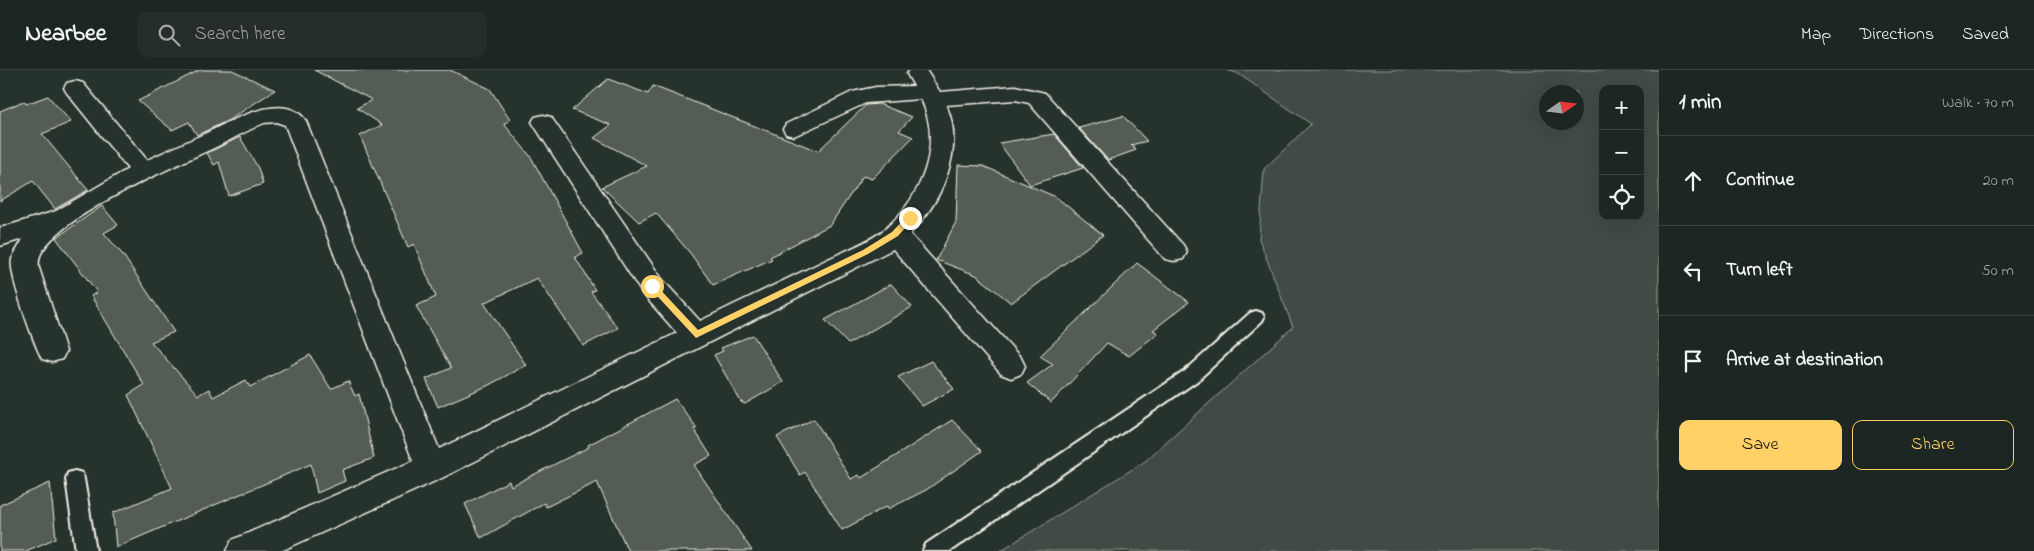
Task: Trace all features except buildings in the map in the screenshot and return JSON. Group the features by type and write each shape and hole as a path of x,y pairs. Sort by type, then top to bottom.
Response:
{"street":[{"path":"75,88 143,171"},
{"path":"244,551 431,468 865,252 895,234 910,218 928,190 941,159 943,131 927,89"},
{"path":"794,129 860,97 876,94 927,89 1015,93 1037,98 1174,252"},
{"path":"52,350 27,274 25,260 40,236 69,214 143,171 263,116 286,115 295,121 431,468"},
{"path":"543,122 652,286 696,335"},
{"path":"0,237 69,214"},
{"path":"895,234 1011,366"}],"lane":[{"path":"933,551 1191,376 1256,317"},
{"path":"75,479 86,551"}],"shaded area":[{"path":"1226,70 1659,70 1659,551 1000,551 1144,462 1293,327 1259,239 1264,169 1311,124 1237,73"}],"route":[{"path":"652,286 696,335 865,252 895,234 910,218"}]}
